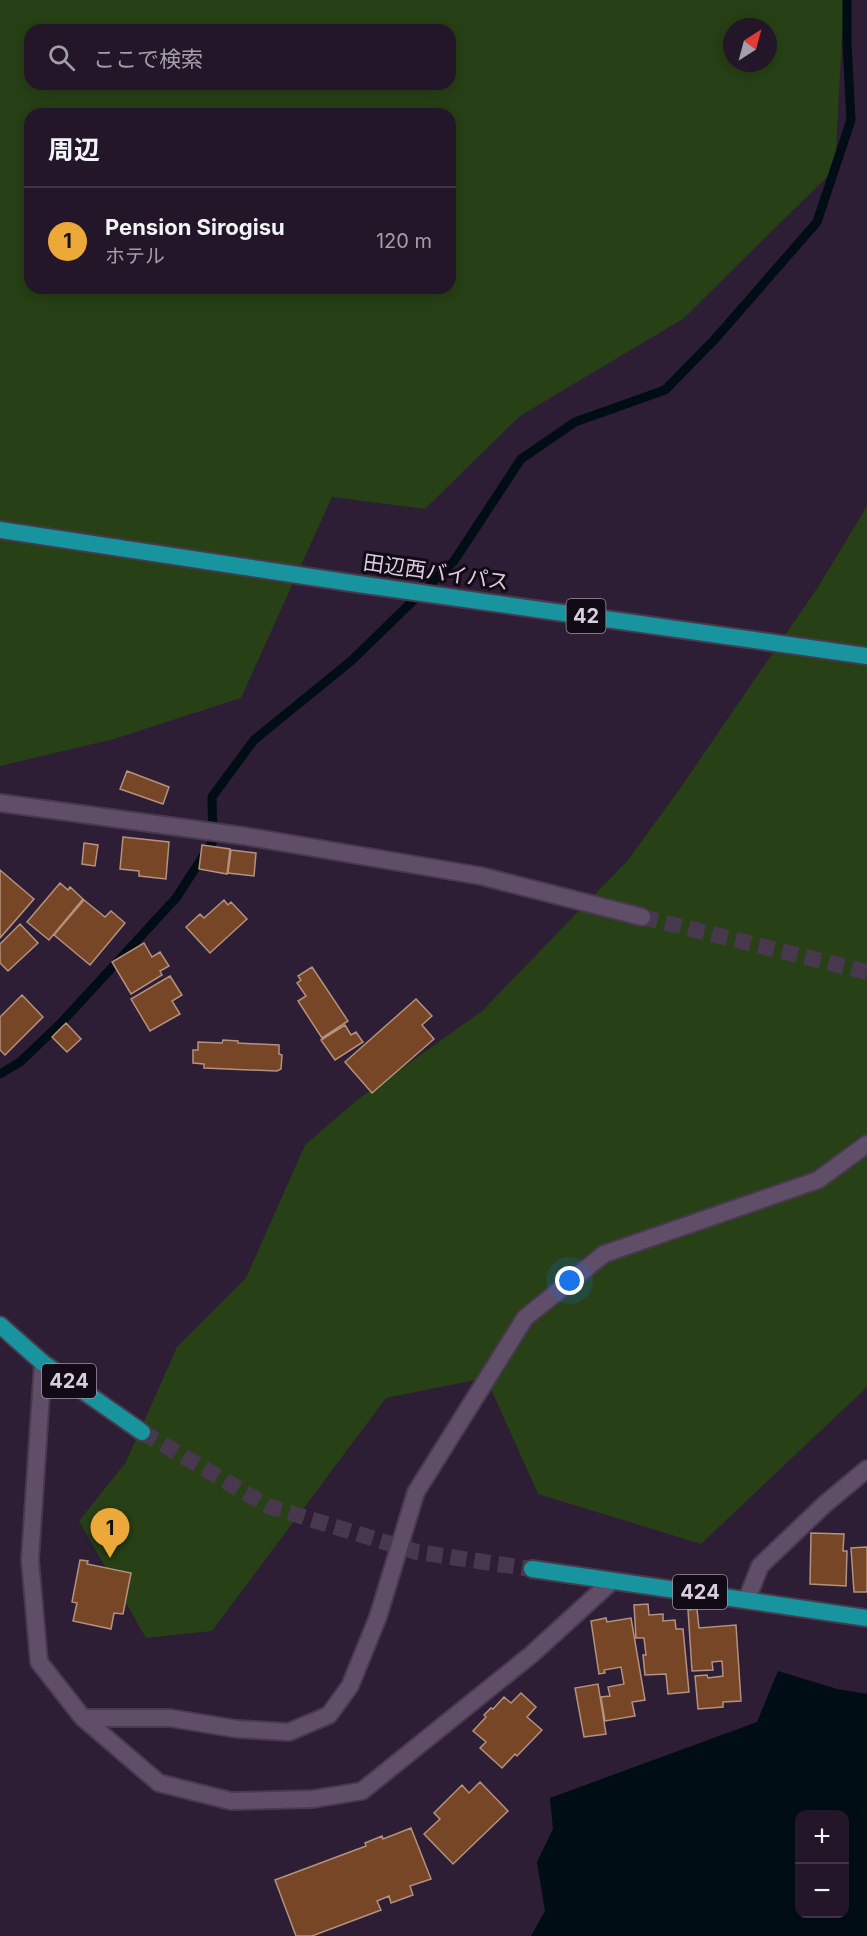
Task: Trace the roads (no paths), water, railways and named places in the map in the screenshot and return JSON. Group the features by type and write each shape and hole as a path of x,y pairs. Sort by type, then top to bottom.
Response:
{"highway":[{"name":"田辺西バイパス","path":"0,530 358,584 867,656"},
{"name":"424","path":"0,1325 43,1363 142,1432"},
{"name":"424","path":"532,1569 867,1618"}],"street":[{"path":"0,803 244,836 481,876 642,917"},
{"path":"83,1718 170,1718 237,1729 289,1732 329,1715 350,1686 378,1617 416,1492 525,1318 604,1254 818,1180 867,1144"},
{"path":"43,1363 30,1560 39,1662 83,1718 159,1783 231,1801 313,1799 362,1791 532,1654 612,1581"},
{"path":"747,1599 760,1566 825,1504 867,1469"}],"waterway":[{"path":"0,1074 20,1062 60,1024 176,898 213,841 212,797 254,740 351,661 454,561 521,459 575,422 665,390 715,339 817,222 851,120 847,0"}],"tunnel":[{"path":"642,917 867,972"},
{"path":"142,1432 268,1506 417,1552 532,1569"}],"place":[{"name":"Pension Sirogisu","path":"110,1558"}]}
